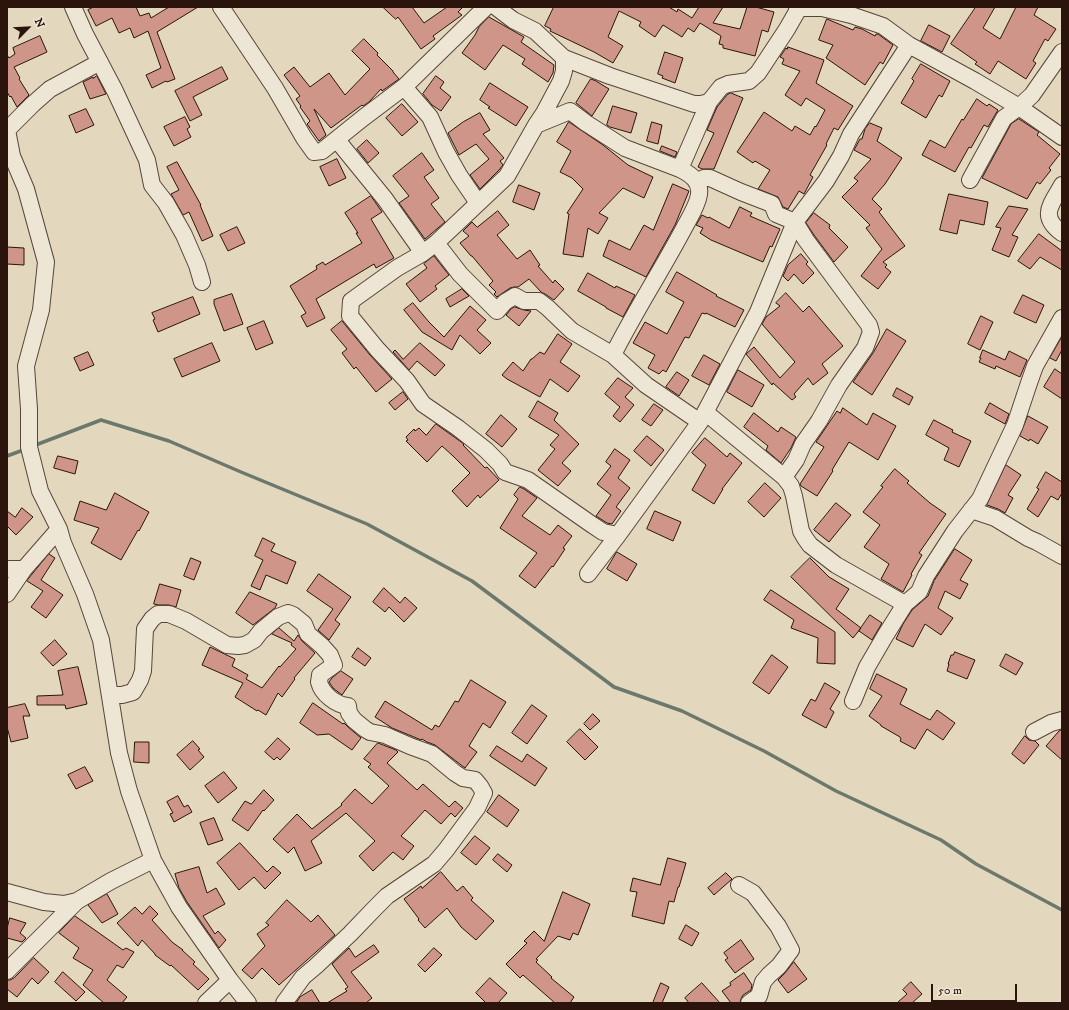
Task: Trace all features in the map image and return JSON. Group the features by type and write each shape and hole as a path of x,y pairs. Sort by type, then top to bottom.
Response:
{"street":[{"path":"73,7 147,160 152,186 166,203 184,235 197,265 202,282"},
{"path":"221,7 275,88 304,138 314,152 322,152 363,118 404,88 486,7"},
{"path":"496,7 513,20 535,31 564,58 610,76 694,104 709,102"},
{"path":"680,169 709,102 721,87 728,84 750,81 758,73 788,29 798,7 822,8 851,15 883,26 909,45 1019,107 1062,137"},
{"path":"588,574 618,535 702,417 758,312 795,222 826,181 841,156 851,134 909,45"},
{"path":"970,180 1004,118 1032,95 1062,52"},
{"path":"564,58 564,71 561,81 507,176 430,248 397,268 351,301 350,316 377,349 407,381 423,404 458,428 486,450 500,464 505,472 528,480 603,532 618,535"},
{"path":"100,62 50,89 7,130 9,158 26,189 46,262 41,310 26,366 29,409 29,447 40,491 59,529 63,543 85,594 101,640 119,753 129,791 153,860 180,907 230,980 248,1003"},
{"path":"404,88 430,117 446,152 459,175 478,203"},
{"path":"536,125 570,111 625,148 680,169 689,174 697,182 699,194 695,206 676,243 626,329 613,356"},
{"path":"337,140 385,199 430,248 460,274 497,311 505,302 515,296 524,301 539,301 561,319 572,331 613,356 646,385 702,417 784,477 791,486 801,531 804,538 810,545 836,565 905,604"},
{"path":"697,182 704,178 710,178 772,204 776,214 795,222 806,240 869,326 871,332 865,348 839,385 819,421 803,444 796,460 784,477"},
{"path":"1062,185 1048,209 1049,217 1054,227 1062,233"},
{"path":"853,701 867,667 905,604 919,592 926,576 955,531 980,499 1015,425 1035,366 1062,318"},
{"path":"971,510 995,518 1062,556"},
{"path":"7,594 24,568 59,529"},
{"path":"7,569 24,568"},
{"path":"110,695 122,696 133,692 143,671 145,629 152,619 158,614 169,614 186,621 227,645 238,646 245,645 254,640 278,617 288,613 304,624 308,634 330,655 334,666 320,675 319,682 326,696 342,705 348,706 349,713 354,720 370,732 386,735 432,754 463,778 475,780 484,793 477,808 434,864 388,896 375,908 350,934 303,977 284,1003"},
{"path":"1034,732 1050,723 1062,720"},
{"path":"7,971 77,901 111,881 153,860"},
{"path":"739,885 753,893 778,926 791,950 779,966 762,982 759,996 749,1003"},
{"path":"7,892 44,902 64,904 77,901"},
{"path":"206,1003 230,980"}],"building":[{"path":"94,7 136,7 140,16 149,13 151,18 169,7 198,7 157,32 175,79 166,81 152,88 146,75 161,68 148,31 134,38 130,28 119,33 112,18 96,26 88,10"},
{"path":"383,7 412,7 424,23 447,7 463,7 458,12 462,15 433,36 435,39 421,49 398,17 396,19"},
{"path":"554,7 669,7 677,12 678,9 692,18 699,7 723,7 713,23 740,29 747,7 756,7 774,12 768,32 762,30 755,56 723,48 723,45 719,44 721,36 700,23 694,32 688,28 682,37 663,25 655,37 639,26 641,22 619,11 608,37 623,46 613,63 594,52 550,31 551,29 545,26"},
{"path":"976,7 995,7 983,28 1000,39 1016,7 1038,7 1034,15 1056,29 1048,41 1045,39 1033,61 1036,63 1026,79 998,61 990,74 975,64 977,62 951,44"},
{"path":"489,17 524,37 521,42 554,65 553,73 548,82 522,64 525,59 503,45 485,70 462,53 479,27"},
{"path":"827,19 853,30 855,27 875,36 878,34 893,45 883,64 880,62 865,85 826,58 833,45 819,40"},
{"path":"929,25 950,36 942,52 921,41"},
{"path":"40,36 47,52 14,67 20,78 19,79 29,95 17,107 7,92 7,55 9,58 15,54 13,48"},
{"path":"364,39 378,53 377,55 399,79 382,91 381,89 369,102 363,106 362,105 331,128 314,109 326,135 319,141 307,124 310,121 296,99 300,96 284,75 294,67 310,87 329,73 345,95 370,69 352,51"},
{"path":"788,47 824,60 816,83 853,106 838,130 834,128 826,144 827,145 810,175 813,177 804,194 799,191 788,209 783,207 778,197 758,189 770,170 755,161 753,163 737,152 764,112 792,131 795,126 810,135 825,110 806,98 801,106 785,95 800,71 782,64 784,59 780,57"},
{"path":"665,52 683,58 675,83 662,78 663,76 658,74"},
{"path":"921,64 950,81 942,97 939,95 926,118 901,103 914,81 912,79"},
{"path":"222,67 228,79 193,97 202,115 190,121 175,91"},
{"path":"97,76 106,94 90,99 83,82"},
{"path":"436,76 444,82 440,88 451,97 441,111 432,105 423,94"},
{"path":"591,79 609,89 592,116 576,103"},
{"path":"490,83 528,107 516,126 488,108 490,107 480,100"},
{"path":"731,93 743,98 714,169 702,169 698,167 714,133 707,130 717,107 727,95"},
{"path":"977,99 987,106 989,104 998,110 988,127 984,125 971,148 969,147 955,172 922,155 930,140 945,148 962,119 963,120"},
{"path":"402,104 418,122 402,136 386,118"},
{"path":"613,106 637,113 631,133 607,125"},
{"path":"86,109 94,125 76,133 69,116"},
{"path":"480,113 490,130 483,134 504,158 500,161 503,165 480,189 470,175 489,159 476,144 459,155 448,133 463,122"},
{"path":"185,117 190,127 187,129 191,137 174,146 164,127"},
{"path":"1019,119 1039,132 1037,135 1060,154 1049,168 1051,170 1040,184 1037,182 1027,199 982,178 1011,124"},
{"path":"569,122 603,145 628,165 653,177 644,198 623,188 599,213 608,218 598,234 588,228 583,257 563,254 569,214 567,213 583,189 572,178 560,172 571,151 557,142"},
{"path":"652,122 662,125 658,144 647,141"},
{"path":"870,123 882,128 877,141 902,158 885,184 872,199 882,209 879,212 905,246 883,262 887,265 885,267 891,272 878,289 861,276 882,249 866,228 870,225 842,197 858,181 854,178 871,159 854,150 860,139 862,139 865,129"},
{"path":"367,140 379,153 368,163 357,149"},
{"path":"662,146 677,152 675,157 660,151"},
{"path":"422,153 434,170 424,177 439,198 431,204 445,222 425,239 399,203 409,196 393,176"},
{"path":"337,159 346,178 329,186 320,167"},
{"path":"177,162 201,205 213,236 202,241 189,212 183,215 171,194 179,190 167,167"},
{"path":"673,184 689,191 675,225 646,277 603,256 609,240 630,250 644,225 653,230"},
{"path":"519,185 540,193 534,210 513,202"},
{"path":"949,194 988,202 984,225 960,220 957,234 940,230"},
{"path":"371,196 382,212 371,219 394,258 376,268 374,264 316,299 325,318 307,327 301,316 306,313 290,286 317,269 316,266 323,262 325,265 362,243 356,233 358,233 345,213"},
{"path":"1009,206 1028,209 1012,235 1018,237 1009,257 992,250 1001,228 996,227"},
{"path":"740,207 752,213 750,216 780,229 763,262 711,240 700,233 703,228 696,225 702,215 708,218 709,217 729,228"},
{"path":"498,211 509,225 497,235 517,259 530,250 540,265 538,266 553,283 555,280 564,289 554,300 541,292 529,279 518,287 510,288 497,297 494,294 496,292 489,285 493,281 460,243 469,236 463,231 472,222 477,227"},
{"path":"814,213 830,225 829,228 848,247 834,262 806,223"},
{"path":"237,227 245,243 228,251 220,235"},
{"path":"1039,234 1062,251 1062,270 1040,257 1030,269 1018,261"},
{"path":"7,247 24,248 24,265 7,264"},
{"path":"801,254 808,262 806,264 814,273 803,284 794,274 788,281 783,276 788,265"},
{"path":"434,256 449,275 435,286 437,289 420,302 406,284 427,268 424,264"},
{"path":"677,272 717,295 716,296 744,310 735,327 706,313 702,313 689,338 685,337 666,372 663,370 659,374 648,368 655,355 633,343 645,322 667,334 684,302 666,292"},
{"path":"588,273 615,288 616,286 635,295 623,317 578,291"},
{"path":"462,289 469,296 450,307 446,299"},
{"path":"786,293 803,312 809,306 843,346 822,364 828,373 813,385 808,378 794,394 796,397 792,400 773,383 772,385 746,354 754,347 780,378 795,362 762,324 766,317 780,306 776,303"},
{"path":"232,294 243,324 224,331 214,304 214,300"},
{"path":"1023,295 1044,305 1036,323 1014,313"},
{"path":"193,297 200,314 158,332 152,313"},
{"path":"413,303 444,337 470,306 486,320 477,330 491,343 480,354 460,335 452,350 422,332 404,310"},
{"path":"515,307 531,311 519,326 506,315"},
{"path":"981,316 993,322 980,350 968,344"},
{"path":"264,321 273,343 256,350 247,328"},
{"path":"342,321 392,379 376,392 356,367 354,369 342,353 347,349 331,330"},
{"path":"887,329 906,341 872,395 853,382"},
{"path":"558,334 572,344 560,362 580,376 568,392 550,379 540,397 502,375 513,362 523,371 531,359 540,352 544,354"},
{"path":"1061,339 1062,350 1056,361 1050,358"},
{"path":"212,343 220,361 182,377 174,359"},
{"path":"420,343 445,365 435,376 417,361 409,370 393,352 395,350 403,359"},
{"path":"983,350 1005,360 1009,351 1027,360 1020,377 996,366 995,369 979,362"},
{"path":"88,352 94,365 80,371 74,358"},
{"path":"704,355 720,364 709,385 692,376"},
{"path":"1055,369 1062,374 1062,399 1044,387"},
{"path":"738,370 764,385 752,407 727,392"},
{"path":"677,372 689,380 679,396 666,387"},
{"path":"618,378 633,388 625,397 634,405 620,422 613,416 620,407 605,394"},
{"path":"897,388 913,397 909,405 893,396"},
{"path":"403,392 408,399 395,410 389,403"},
{"path":"538,401 558,413 554,420 579,444 562,463 571,471 558,486 538,470 555,449 550,445 559,435 529,417"},
{"path":"990,403 1009,414 1005,424 985,413"},
{"path":"654,404 663,410 651,426 642,420"},
{"path":"843,408 867,425 873,413 896,426 878,460 849,442 817,496 800,484 824,447 816,442 837,411 840,413"},
{"path":"754,413 778,432 781,427 796,437 781,463 766,450 768,446 744,427"},
{"path":"501,415 517,429 502,447 486,434"},
{"path":"1028,416 1048,427 1038,444 1030,439 1029,441 1020,436"},
{"path":"934,420 953,430 952,432 971,441 959,467 944,460 949,448 926,435"},
{"path":"436,424 464,444 463,445 485,468 487,467 499,480 480,498 478,495 467,507 452,491 470,473 442,446 427,462 406,441 408,440 406,437 414,429 415,431 419,428 426,435"},
{"path":"647,436 664,450 651,466 634,451"},
{"path":"705,438 727,457 730,453 742,463 722,489 714,504 692,490 706,465 692,453"},
{"path":"615,449 630,460 618,478 630,488 616,507 621,511 612,524 607,523 596,516 611,495 597,484 611,466 606,462"},
{"path":"58,456 78,461 75,474 54,468"},
{"path":"1006,465 1021,475 1008,495 1013,498 1005,513 987,505"},
{"path":"895,469 909,481 907,483 930,503 946,514 919,553 922,555 903,592 881,579 889,564 864,547 880,525 863,512"},
{"path":"1046,472 1062,482 1062,493 1058,500 1051,496 1038,517 1027,509 1039,489 1037,488"},
{"path":"765,483 781,498 764,517 748,502"},
{"path":"520,487 537,498 522,516 550,535 558,525 572,536 563,548 565,549 553,567 552,566 535,588 519,576 537,553 500,528 518,499 514,495"},
{"path":"115,493 149,512 121,560 91,543 99,528 74,520 80,501 106,510"},
{"path":"836,503 851,515 829,542 814,530"},
{"path":"22,508 33,517 16,535 7,526 7,511 15,517"},
{"path":"655,511 681,522 673,541 647,529"},
{"path":"263,538 275,544 271,551 296,562 287,584 266,575 260,590 251,586 263,560 255,556"},
{"path":"955,549 972,560 960,580 968,584 960,599 945,591 938,608 953,618 941,635 925,624 913,647 896,639 912,610 928,596 934,581"},
{"path":"617,552 637,564 627,581 607,569"},
{"path":"49,554 55,558 41,580 63,595 46,618 31,607 43,591 27,581"},
{"path":"191,558 201,562 194,580 184,576"},
{"path":"810,558 829,577 849,589 836,609 861,628 853,638 791,577"},
{"path":"319,574 351,597 335,620 340,624 329,640 318,630 333,609 307,591"},
{"path":"160,584 181,590 176,607 154,604"},
{"path":"384,588 400,603 405,597 417,608 404,622 389,607 385,612 373,602"},
{"path":"771,590 835,632 835,664 817,663 818,638 791,628 794,620 764,600"},
{"path":"250,592 277,604 275,608 253,625 236,613"},
{"path":"870,615 882,623 872,640 859,631"},
{"path":"279,628 294,641 298,635 302,641 315,653 294,678 295,679 282,697 278,693 266,715 235,697 243,683 202,665 210,647 235,659 232,666 248,675 246,679 262,688 279,666 280,667 296,649 291,645 292,643 272,634"},
{"path":"55,640 67,654 53,666 41,653"},
{"path":"358,648 371,658 365,666 352,657"},
{"path":"955,652 975,660 967,679 947,671 951,655"},
{"path":"1006,654 1023,663 1016,675 1000,666"},
{"path":"772,655 788,667 769,694 753,683"},
{"path":"78,667 87,704 66,709 65,705 37,705 37,696 63,695 58,671"},
{"path":"341,671 353,679 342,695 333,688 329,682"},
{"path":"877,674 907,689 900,704 930,720 937,710 955,723 943,740 927,729 915,749 900,741 900,737 881,726 869,716 882,696 870,689"},
{"path":"471,680 506,702 490,728 483,723 469,746 477,752 465,768 435,745 392,728 375,717 385,701 432,730 435,725 439,727 455,701 458,702"},
{"path":"825,683 840,692 830,709 834,712 826,728 802,715 811,699 815,701"},
{"path":"313,703 343,724 344,723 361,738 352,750 329,734 317,735 300,723"},
{"path":"25,704 30,716 23,716 28,738 11,742 7,727 7,708"},
{"path":"532,705 547,716 527,744 512,733"},
{"path":"593,714 600,721 590,730 584,724"},
{"path":"580,729 598,747 585,760 567,742"},
{"path":"1062,730 1062,760 1046,746 1059,731"},
{"path":"1025,736 1029,740 1035,741 1039,745 1024,764 1012,754"},
{"path":"278,738 290,749 280,760 277,757 274,760 265,752"},
{"path":"193,741 200,749 198,750 204,757 190,770 177,755"},
{"path":"135,742 149,742 149,763 134,762"},
{"path":"378,743 398,752 387,763 417,790 423,784 449,807 455,801 463,808 455,817 451,813 441,824 425,810 401,836 414,846 403,860 393,852 373,871 359,856 375,841 346,813 311,841 322,863 305,871 294,847 288,853 273,839 297,814 312,829 342,805 341,804 355,789 372,804 389,786 368,767 371,764 364,759"},
{"path":"497,746 522,762 527,754 547,768 535,786 490,756"},
{"path":"85,767 93,781 76,789 68,775"},
{"path":"224,772 237,788 218,803 205,786"},
{"path":"264,790 274,800 264,811 263,810 248,831 232,820 245,801 251,804"},
{"path":"499,795 519,810 507,827 487,812"},
{"path":"178,796 184,807 188,805 192,812 174,822 170,814 173,813 167,802"},
{"path":"214,818 223,840 208,845 200,823"},
{"path":"475,836 490,848 476,865 461,853"},
{"path":"240,843 267,872 273,866 281,873 265,889 254,877 239,890 217,863"},
{"path":"498,854 512,865 507,872 493,860"},
{"path":"668,858 686,863 674,902 669,901 664,924 632,916 637,892 630,891 633,878 660,885"},
{"path":"199,867 207,893 216,888 225,904 203,916 215,934 218,931 226,940 219,948 187,902 179,888 175,874"},
{"path":"441,872 457,891 463,886 473,898 471,900 494,921 476,940 461,927 447,908 425,928 404,899 421,886 422,888"},
{"path":"726,873 732,879 714,895 708,888"},
{"path":"563,892 590,904 578,935 573,933 570,940 558,936 536,959 538,960 536,962 552,977 551,978 574,997 570,1003 555,1003 523,975 520,978 506,964 527,943 524,941 534,931 544,941"},
{"path":"107,894 118,914 102,923 88,905"},
{"path":"287,900 311,922 318,915 335,935 279,985 262,968 252,979 242,970 265,946 257,934 269,925 266,923"},
{"path":"150,906 158,914 152,920 172,942 195,962 193,964 209,979 198,990 171,965 170,966 155,955 142,940 138,946 117,923 135,907 142,914"},
{"path":"75,916 123,950 126,948 134,952 123,968 117,965 107,980 127,997 122,1003 104,1003 83,985 93,970 73,958 79,948 59,933"},
{"path":"10,918 26,923 20,933 26,938 22,942 7,938 7,929"},
{"path":"686,925 699,933 692,946 679,939"},
{"path":"741,940 754,959 735,973 725,960 728,958 724,953"},
{"path":"374,945 379,952 351,972 372,998 366,1003 327,1003 347,991 345,989 348,987 332,964 349,948 355,957"},
{"path":"434,948 442,955 425,972 418,965"},
{"path":"34,958 49,972 38,984 32,978 17,997 7,989 7,980 14,978"},
{"path":"794,962 807,979 788,993 778,980"},
{"path":"63,972 85,992 76,1001 55,982"},
{"path":"744,973 752,985 751,990 743,995 740,1003 731,1003 722,991"},
{"path":"490,978 507,993 498,1003 486,1003 476,993"},
{"path":"911,982 922,994 912,1003 897,1003 907,994 903,990"},
{"path":"661,983 669,987 662,1003 653,1003"},
{"path":"702,983 720,1003 689,1003 685,998"},
{"path":"312,990 320,1003 296,1003 300,997"}],"waterway":[{"path":"33,446 101,420 169,441 367,524 472,581 614,687 682,711 764,751 836,791 941,840 976,864 1062,910"},
{"path":"7,456 26,449"}]}
